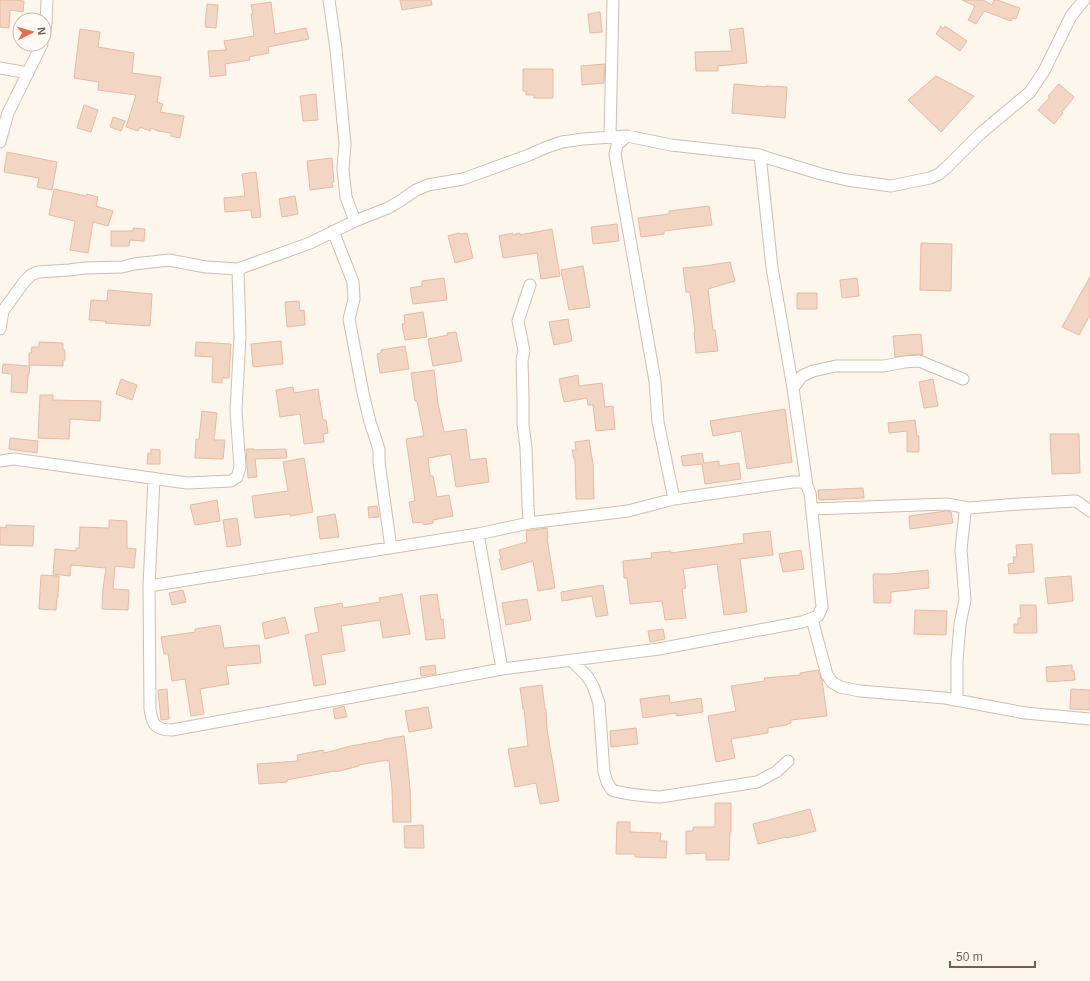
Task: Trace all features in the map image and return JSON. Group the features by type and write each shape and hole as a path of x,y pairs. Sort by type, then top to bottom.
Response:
{"street":[{"path":"46,0 46,12"},
{"path":"329,0 336,49 345,144 343,170 346,198 355,221"},
{"path":"610,137 613,0"},
{"path":"0,329 2,307 31,275 38,272 85,268 122,267 169,260 206,267 238,269 310,242 355,221 388,208 416,190 463,179 529,155 547,146 562,142 627,136 671,145 760,155 840,179 891,186 930,178 938,174 981,133 1030,92 1044,71 1071,16 1084,0"},
{"path":"0,142 8,113 38,52"},
{"path":"0,68 28,73"},
{"path":"627,136 617,145 615,154 654,381 658,422 674,499"},
{"path":"154,479 149,586 150,709 151,719 156,726 162,730 172,730 502,669 659,649 802,622 818,616 822,607 810,493 807,486 793,388 772,268 760,155"},
{"path":"333,231 353,282 354,299 349,319 363,393 370,422 379,449 378,462 391,548"},
{"path":"0,461 14,459 187,483 231,481 237,477 240,467 236,412 240,336 238,269"},
{"path":"529,523 526,448 523,424 522,360 524,351 518,320 530,285"},
{"path":"793,388 802,376 813,371 836,366 884,366 919,361 963,379"},
{"path":"149,586 478,534 529,523 628,511 674,499 793,482 802,482 807,486"},
{"path":"812,509 947,504 969,508 1076,501 1090,511"},
{"path":"957,700 957,660 960,624 965,600 961,550 965,512 969,508"},
{"path":"478,534 502,669"},
{"path":"812,619 827,675 832,682 840,688 946,698 1025,712 1090,719"},
{"path":"571,660 587,676 593,686 599,703 604,772 607,782 612,790 622,793 660,797 757,782 776,772 788,761"}],"building":[{"path":"0,0 24,1 23,12 10,10 9,28 0,27"},
{"path":"400,0 431,0 432,5 402,10"},
{"path":"962,0 983,0 992,5 994,0 997,0 1020,8 1016,19 1012,18 1011,21 984,11 976,24 968,20 975,6"},
{"path":"271,2 275,34 306,28 309,39 268,47 269,53 249,57 250,60 225,64 226,75 210,77 208,51 226,50 224,41 254,36 251,5"},
{"path":"207,4 218,5 216,28 205,27"},
{"path":"600,12 602,32 590,33 588,14"},
{"path":"941,26 943,29 945,26 967,41 960,51 936,34"},
{"path":"743,28 747,63 718,66 718,71 696,71 695,52 732,51 729,30"},
{"path":"80,29 100,32 98,47 134,53 132,73 161,77 157,102 163,104 160,112 184,116 180,138 171,136 171,133 158,131 151,128 150,131 140,127 138,131 126,127 136,95 98,90 99,82 74,78"},
{"path":"605,64 604,83 582,85 581,66"},
{"path":"523,69 553,69 553,98 534,98 534,95 526,95 526,91 523,91"},
{"path":"936,76 974,96 941,132 908,100"},
{"path":"734,84 787,87 785,118 732,113"},
{"path":"1059,84 1074,97 1054,124 1038,110"},
{"path":"316,94 318,120 303,121 300,96"},
{"path":"84,105 98,110 91,132 77,128"},
{"path":"113,117 125,121 121,131 110,127"},
{"path":"7,152 57,162 52,190 37,187 39,178 4,172"},
{"path":"332,158 333,187 310,190 307,161"},
{"path":"256,172 261,217 252,218 251,210 225,212 224,198 245,196 242,174"},
{"path":"54,189 98,197 96,206 113,211 108,226 93,222 88,253 70,250 75,221 49,215"},
{"path":"295,196 298,214 282,217 279,199"},
{"path":"709,206 712,225 664,231 664,234 641,237 638,218 669,214 669,211"},
{"path":"617,224 619,241 593,244 591,227"},
{"path":"133,228 145,229 144,241 130,240 129,246 111,246 111,231 133,231"},
{"path":"552,229 560,276 541,279 537,253 503,258 499,236 513,233 513,235 520,233 520,235"},
{"path":"459,233 467,233 473,258 455,263 448,236"},
{"path":"921,243 952,244 951,291 920,290"},
{"path":"730,262 735,281 708,289 713,330 715,330 718,351 696,353 690,292 686,292 683,268"},
{"path":"583,266 590,307 569,310 561,270"},
{"path":"1090,277 1090,315 1079,335 1062,327"},
{"path":"444,278 447,300 413,304 410,288 422,286 422,281"},
{"path":"857,278 859,296 842,298 840,280"},
{"path":"108,290 152,294 150,326 105,323 106,321 89,320 91,300 107,301"},
{"path":"797,293 817,293 817,309 797,309"},
{"path":"299,301 300,311 304,310 305,325 287,327 285,302"},
{"path":"423,312 427,337 405,340 402,324 405,323 404,315"},
{"path":"568,319 572,341 554,345 549,322"},
{"path":"456,332 462,361 433,366 428,339 448,335 447,333"},
{"path":"921,334 923,355 919,354 895,357 893,336"},
{"path":"281,341 283,364 253,367 251,344"},
{"path":"39,342 63,343 65,360 63,360 63,366 29,365 29,353 31,353 32,347 39,347"},
{"path":"196,342 231,344 229,378 222,378 222,383 212,382 213,357 195,356"},
{"path":"405,346 409,369 380,373 377,354 381,353 381,350"},
{"path":"3,364 30,366 27,393 11,392 12,374 2,373"},
{"path":"434,370 438,403 444,432 466,429 470,460 486,458 489,482 456,487 451,454 428,458 430,476 433,476 437,497 449,495 453,516 433,520 433,523 424,525 422,522 413,523 409,502 415,501 406,439 424,436 417,401 415,401 411,373"},
{"path":"578,375 579,386 602,383 605,407 613,406 615,429 596,431 593,405 588,405 587,398 564,402 559,379"},
{"path":"121,379 137,385 132,400 116,394"},
{"path":"933,379 938,406 924,408 919,382"},
{"path":"293,387 294,393 318,389 323,420 326,420 328,433 323,434 324,442 304,444 300,414 280,417 276,390"},
{"path":"40,395 53,395 53,400 101,401 100,421 70,419 69,439 38,438"},
{"path":"785,409 792,462 747,469 741,431 713,436 710,421"},
{"path":"202,411 217,413 214,440 225,440 223,459 195,458 196,439 199,439"},
{"path":"915,420 917,436 919,436 919,452 907,452 907,431 889,433 888,423"},
{"path":"1050,434 1079,434 1080,473 1052,474"},
{"path":"10,438 38,441 37,453 9,449"},
{"path":"589,440 593,464 594,499 576,499 575,459 572,450 576,450 575,442"},
{"path":"151,449 160,450 160,464 147,464 148,453 151,454"},
{"path":"246,449 286,449 287,458 255,459 257,477 248,478"},
{"path":"702,453 704,463 719,461 719,466 739,463 741,479 705,484 702,464 683,466 681,456"},
{"path":"304,458 313,512 290,516 290,514 255,518 252,496 288,491 283,462"},
{"path":"863,488 864,498 819,500 818,490"},
{"path":"217,500 220,521 195,525 190,505"},
{"path":"377,506 379,517 369,518 368,507"},
{"path":"946,511 951,512 953,523 910,529 909,516"},
{"path":"335,514 339,537 320,539 317,517"},
{"path":"237,518 241,545 227,547 223,520"},
{"path":"109,520 127,521 127,548 136,549 134,568 115,566 113,589 129,590 128,610 102,609 106,568 71,565 70,576 53,574 55,549 76,551 76,548 79,548 80,527 109,528"},
{"path":"6,525 34,526 33,546 0,545 0,527 6,528"},
{"path":"547,528 547,538 555,588 538,591 533,561 502,570 499,559 501,559 499,550 527,542 526,531"},
{"path":"770,531 773,555 740,559 747,612 724,615 717,564 683,569 686,588 682,589 686,618 665,620 662,601 630,604 627,578 624,578 623,561 652,558 651,553 671,551 671,553 744,543 743,534"},
{"path":"1032,544 1034,572 1009,574 1008,564 1014,563 1013,557 1017,557 1016,545"},
{"path":"801,550 804,569 783,572 779,554"},
{"path":"928,570 929,588 891,592 891,603 874,603 873,574 890,574"},
{"path":"41,575 59,576 56,610 39,609"},
{"path":"1071,576 1073,601 1048,604 1045,578"},
{"path":"603,585 608,615 596,617 592,596 562,601 561,592"},
{"path":"183,590 186,602 172,605 169,593"},
{"path":"402,594 410,634 383,638 380,620 341,626 345,651 321,655 326,684 314,686 305,635 319,632 314,608 342,603 343,608 380,602 379,598"},
{"path":"437,594 441,620 443,619 445,638 426,640 420,596"},
{"path":"527,599 531,620 506,625 502,603"},
{"path":"1020,605 1036,605 1037,633 1014,633 1014,624 1018,624 1018,618 1021,618"},
{"path":"915,610 947,611 946,635 914,634"},
{"path":"285,617 289,633 265,639 262,623"},
{"path":"220,625 224,648 259,645 261,663 226,666 229,684 200,689 204,714 191,716 185,679 172,681 168,654 164,654 161,637 195,632 195,629"},
{"path":"663,629 665,639 650,642 648,631"},
{"path":"435,665 436,674 421,676 420,667"},
{"path":"1072,665 1075,680 1047,682 1046,667"},
{"path":"818,670 822,680 827,716 791,720 791,723 787,725 768,728 768,733 731,739 735,758 716,762 708,716 736,711 731,686 765,681 764,678 800,675 800,673"},
{"path":"542,685 546,709 547,729 559,801 540,804 536,783 515,787 508,749 528,746 520,688"},
{"path":"167,689 169,719 161,720 158,690"},
{"path":"1071,689 1090,690 1090,710 1070,709"},
{"path":"669,695 670,703 701,698 703,712 677,716 676,713 643,718 640,699"},
{"path":"344,706 347,717 335,719 333,709"},
{"path":"428,707 432,728 409,732 405,711"},
{"path":"636,728 638,744 611,747 610,731"},
{"path":"404,736 410,789 411,822 393,822 392,790 389,761 387,760 359,765 336,772 287,780 287,782 259,784 257,764 298,761 297,755 323,750 324,753 351,746"},
{"path":"715,803 731,803 729,860 706,860 706,853 686,854 686,831 693,831 693,827 715,827"},
{"path":"810,809 816,831 758,844 753,824"},
{"path":"617,822 630,822 630,832 661,833 660,841 667,841 666,858 635,857 635,854 616,854"},
{"path":"423,825 424,848 405,848 404,826"}]}
